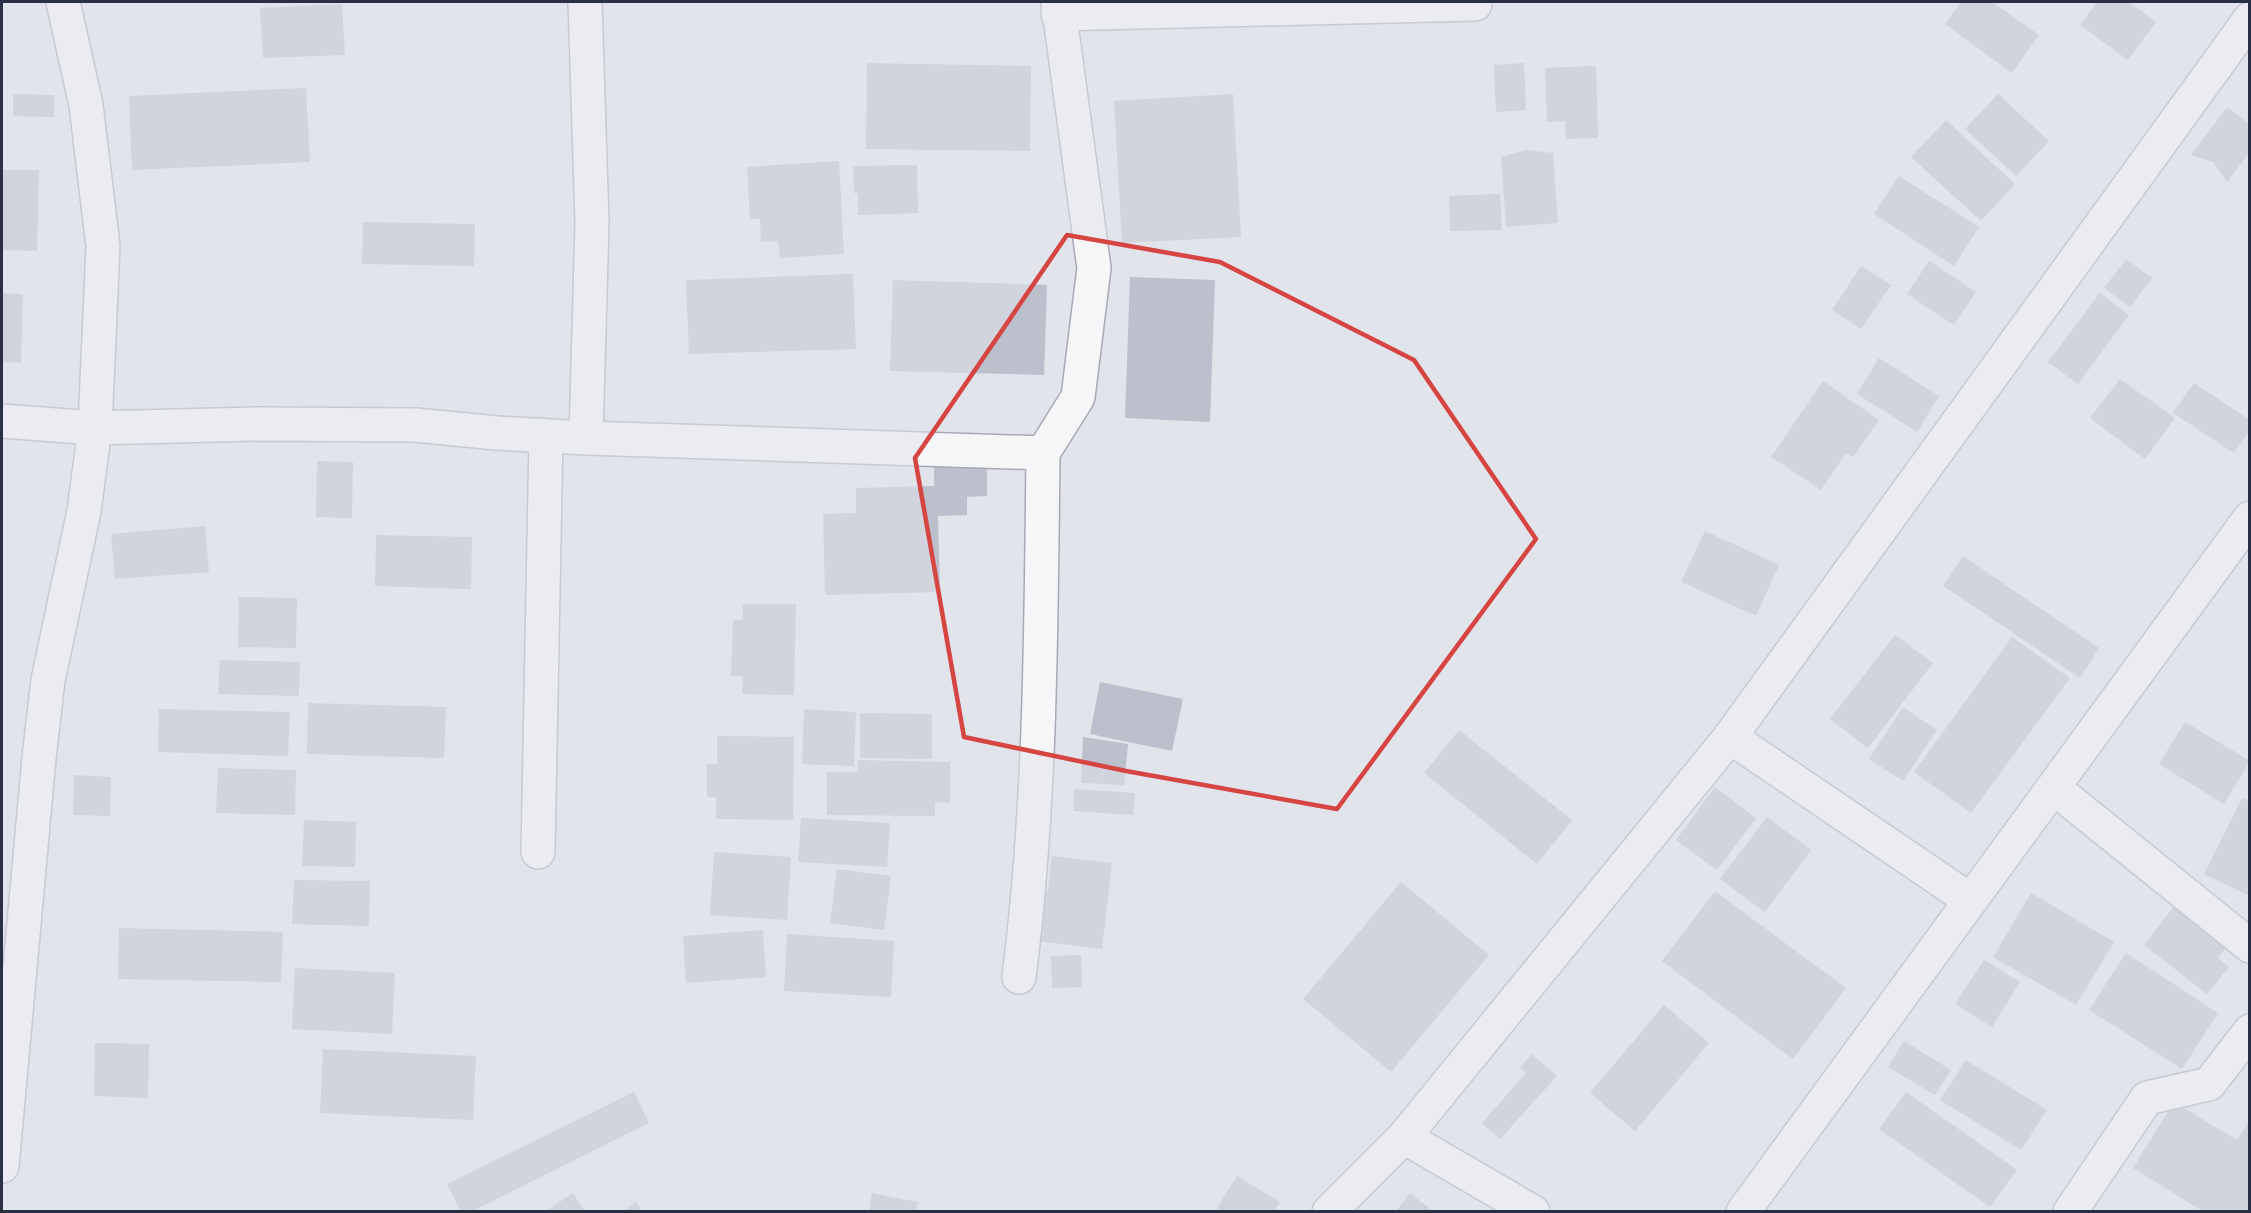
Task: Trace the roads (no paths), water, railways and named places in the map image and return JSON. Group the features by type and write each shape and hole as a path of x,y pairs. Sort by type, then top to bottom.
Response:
{"street":[{"path":"2,1166 48,680 84,511 95,428 103,246 86,105 63,2"},
{"path":"585,2 592,223 586,438"},
{"path":"1019,976 1028,902 1040,663 1043,453 1078,397 1094,268 1058,8 1475,4"},
{"path":"1329,1212 1404,1137 1730,737 2250,19"},
{"path":"2,421 95,428 259,424 415,425 586,438 1043,453"},
{"path":"538,852 546,436"},
{"path":"1743,1212 2250,518"},
{"path":"1730,737 1970,900"},
{"path":"2054,788 2250,946"},
{"path":"2070,1212 2147,1098 2209,1084 2250,1031"},
{"path":"1404,1137 1533,1212"}]}
